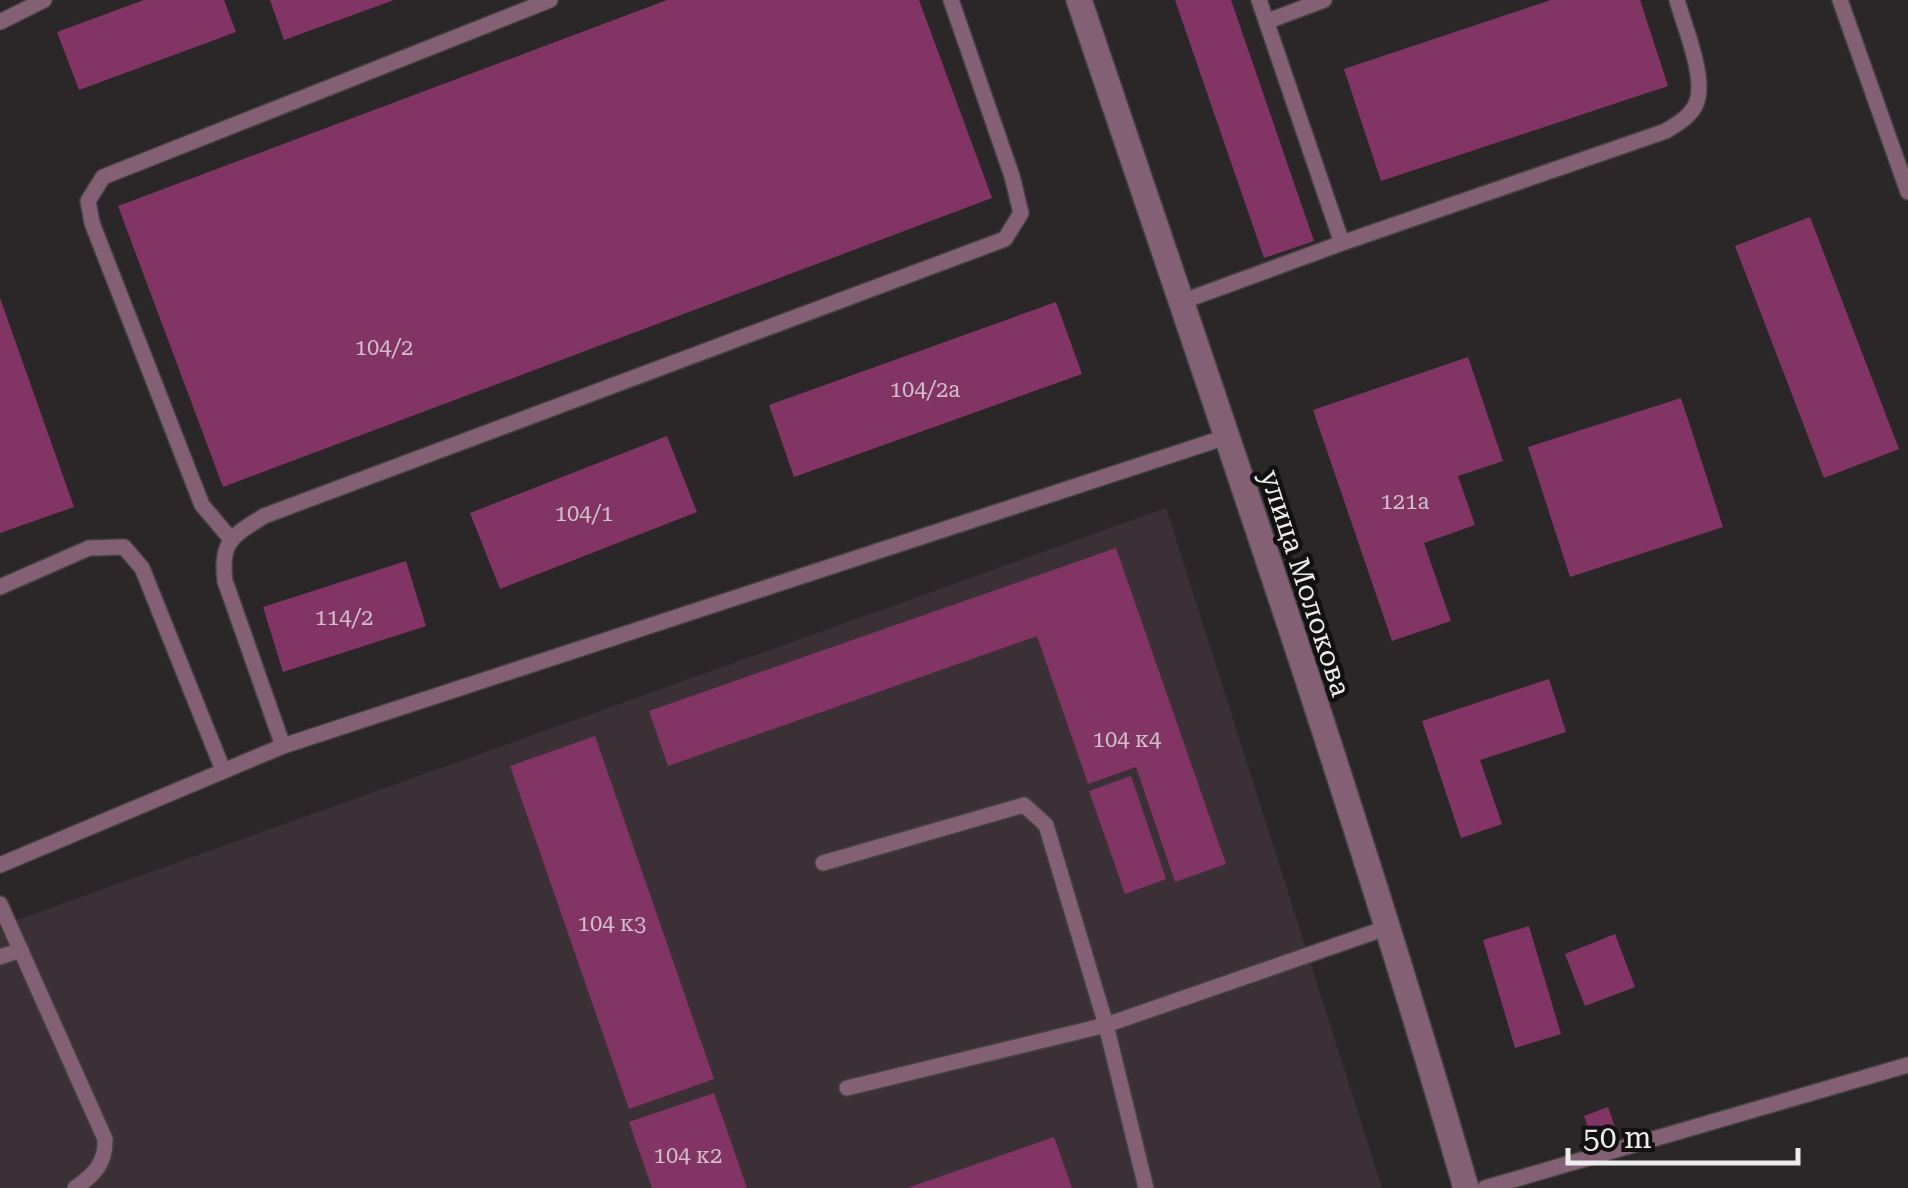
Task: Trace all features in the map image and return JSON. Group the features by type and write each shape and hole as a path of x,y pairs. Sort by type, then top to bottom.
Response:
{"street":[{"name":"улица Молокова","path":"1080,0 1424,1042 1466,1188"}],"lane":[{"path":"0,22 44,0"},
{"path":"230,538 202,505 92,223 88,201 103,177 550,0"},
{"path":"283,746 225,581 222,559 230,538 264,516 1005,239 1021,212 951,0"},
{"path":"1260,0 1342,243"},
{"path":"1268,20 1324,0"},
{"path":"1181,302 1666,131 1684,119 1696,103 1699,80 1676,0"},
{"path":"1840,0 1908,192"},
{"path":"0,865 283,746 1226,437"},
{"path":"0,587 89,548 124,547 142,568 222,770"},
{"path":"823,863 1024,806 1046,825 1106,1025 1146,1188"},
{"path":"0,904 105,1139 106,1155 92,1176 75,1188"},
{"path":"847,1088 1106,1025 1386,928"},
{"path":"0,957 20,950"},
{"path":"1485,1188 1908,1065"}],"shaded area":[{"path":"1166,508 1382,1188 0,1188 0,926"}],"building":[{"path":"144,0 224,0 236,32 79,90 57,32"},
{"path":"270,0 394,0 284,40"},
{"path":"667,0 919,0 992,198 223,487 118,206"},
{"path":"1175,0 1231,0 1314,241 1264,258"},
{"path":"1551,0 1640,0 1668,86 1381,181 1344,69"},
{"path":"1810,217 1899,449 1824,478 1735,246"},
{"path":"0,298 74,507 0,533"},
{"path":"1056,302 1082,374 794,477 769,405"},
{"path":"1468,357 1503,461 1458,476 1475,525 1424,543 1451,621 1392,641 1313,410"},
{"path":"1681,398 1723,527 1570,577 1528,447"},
{"path":"667,436 697,512 500,589 470,513"},
{"path":"1116,548 1226,864 1175,882 1136,767 1088,784 1037,636 668,766 649,711"},
{"path":"406,561 426,626 283,672 263,607"},
{"path":"1549,679 1566,732 1480,760 1502,824 1461,838 1422,721"},
{"path":"595,736 714,1079 629,1109 510,766"},
{"path":"1131,776 1166,879 1125,894 1089,791"},
{"path":"1529,926 1561,1034 1515,1048 1483,940"},
{"path":"1615,934 1635,987 1585,1006 1565,954"},
{"path":"714,1093 747,1188 652,1188 629,1122"},
{"path":"1608,1107 1617,1133 1593,1142 1584,1116"},
{"path":"1054,1137 1072,1188 910,1188 910,1187"}]}
